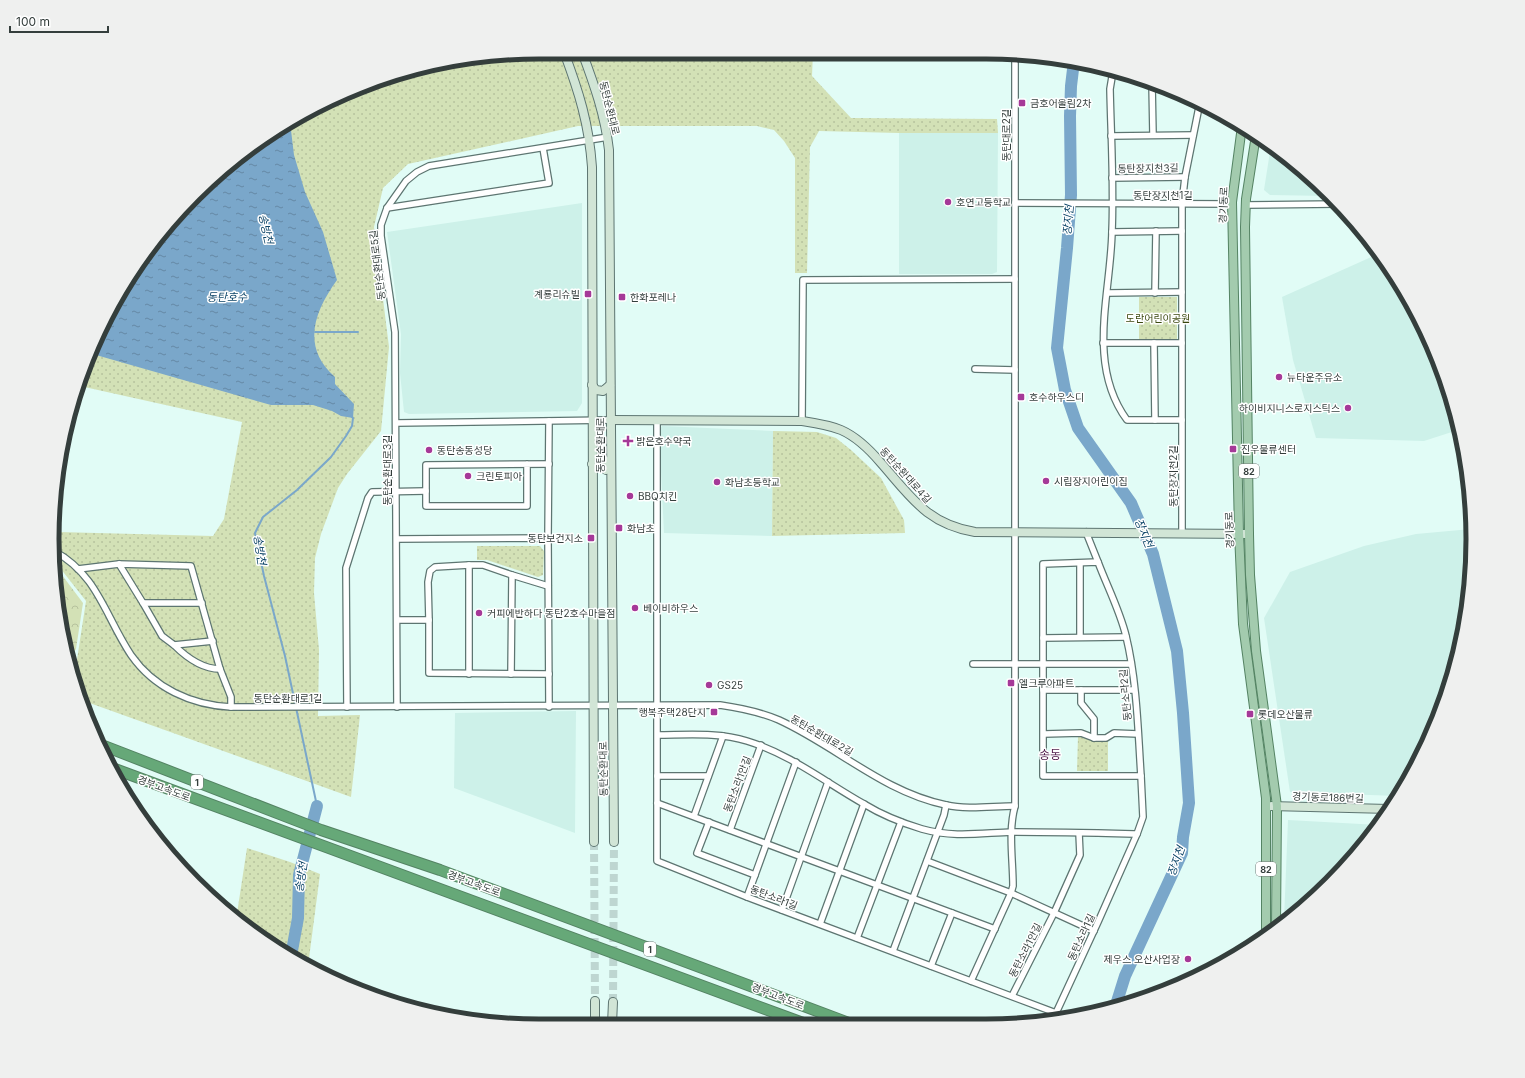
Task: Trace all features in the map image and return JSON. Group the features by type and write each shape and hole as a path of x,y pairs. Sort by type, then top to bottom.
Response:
{"highway":[{"name":"경부고속도로","path":"107,747 294,820 440,870 838,1019"},
{"name":"경부고속도로","path":"119,771 792,1019"}],"main road":[{"name":"동탄순환대로","path":"567,59 581,98 589,141 592,175 594,842"},
{"name":"동탄순환대로","path":"585,59 595,87 605,122 608,137 610,177 610,420 614,842"},
{"name":"경기동로","path":"1241,132 1232,204 1239,533 1243,624 1266,806 1266,929"},
{"name":"경기동로","path":"1255,141 1246,205 1245,227 1250,575 1256,651 1277,806 1276,921"},
{"path":"592,384 596,390 603,392 610,385"},
{"name":"동탄순환대로4길","path":"610,420 802,422 824,425 842,430 857,440 874,455 917,504 945,524 958,529 975,532 1249,534"},
{"path":"592,464 599,458 605,460 607,496 611,520"},
{"name":"경기동로186번길","path":"1266,806 1383,809"},
{"path":"595,1001 595,1019"},
{"path":"612,1019 613,1002"}],"street":[{"name":"동탄대로2길","path":"1015,60 1015,806"},
{"name":"동탄장지천3길","path":"1112,76 1110,89 1112,204"},
{"path":"1152,89 1152,135"},
{"name":"동탄장지천3길","path":"1182,204 1185,177 1198,109"},
{"path":"1111,136 1193,135"},
{"name":"동탄순환대로5길","path":"396,423 395,332 381,236 381,225 387,208 406,181 417,172 429,166 608,137"},
{"path":"387,208 549,183 543,148"},
{"name":"동탄장지천3길","path":"1112,178 1185,177"},
{"name":"동탄장지천1길","path":"1015,203 1232,204"},
{"path":"1112,204 1112,232 1108,293 1104,309 1104,343 1106,369 1113,395 1126,420 1182,420"},
{"name":"동탄장지천2길","path":"1182,204 1182,533"},
{"path":"1246,205 1329,204"},
{"path":"1155,293 1156,231"},
{"path":"1112,232 1182,231"},
{"path":"802,422 803,280 1015,279"},
{"path":"1108,293 1182,292"},
{"path":"1104,343 1182,343"},
{"path":"1154,343 1155,420"},
{"path":"975,369 1015,370"},
{"name":"동탄순환대로3길","path":"398,707 396,423 610,420"},
{"path":"549,421 549,706"},
{"name":"동탄소라1길","path":"657,421 657,861 782,910 1056,1013 1094,931 1136,834"},
{"path":"527,464 527,506 426,506 426,465 527,464 549,464"},
{"path":"347,707 346,568 368,498 372,492 426,491"},
{"name":"동탄소라2길","path":"1086,532 1123,624 1131,664 1138,734 1143,817 1136,834"},
{"path":"396,539 548,538"},
{"name":"동탄순환대로1길","path":"59,554 70,561 92,584 131,654 145,672 162,686 182,697 204,704 231,707 613,706"},
{"path":"1098,562 1043,564 1043,776 1141,776"},
{"path":"1080,563 1080,637"},
{"path":"119,564 162,636 186,657 213,669 220,669"},
{"path":"78,569 119,564 191,566 220,669 231,697 231,707"},
{"path":"469,565 469,674"},
{"path":"548,586 512,576 483,565 435,567 430,571 428,582 429,673 549,674"},
{"path":"511,674 512,576"},
{"path":"143,603 202,603"},
{"path":"397,620 429,620"},
{"path":"1043,638 1126,637"},
{"path":"174,645 212,642"},
{"path":"973,664 1131,664"},
{"path":"1043,690 1134,690"},
{"path":"1080,690 1081,702 1094,719 1094,738"},
{"name":"동탄순환대로2길","path":"613,706 720,706 746,709 780,721 892,787 925,799 963,808 1015,806"},
{"path":"1044,734 1082,733 1094,738 1106,738 1114,733 1138,734"},
{"path":"657,735 723,736 746,740 761,745 796,762 864,804 901,822 937,832 967,835 1012,832 1136,834"},
{"path":"694,816 723,736"},
{"name":"동탄소라1안길","path":"730,830 761,745"},
{"path":"747,896 796,762"},
{"path":"657,776 708,776"},
{"path":"782,910 828,782"},
{"path":"657,803 995,929"},
{"path":"820,924 864,804"},
{"path":"893,951 927,861 946,805"},
{"path":"971,981 1013,886 1012,816 1015,806"},
{"path":"709,822 697,853 755,875"},
{"path":"857,938 901,822"},
{"name":"동탄소라1안길","path":"1012,996 1054,912 1080,855 1079,833"},
{"path":"927,861 1011,893 1094,931"},
{"path":"931,966 952,913"}],"shaded area":[{"name":"호연고등학교","path":"899,133 998,133 997,272 992,274 899,274"},
{"path":"1270,152 1302,178 1321,196 1270,195 1264,190"},
{"path":"582,203 582,403 577,411 409,414 404,412 400,373 401,334 387,232"},
{"path":"1373,256 1402,299 1429,355 1441,385 1454,431 1424,441 1316,438 1293,360 1282,297"},
{"name":"화남초등학교","path":"662,426 773,431 772,536 664,533 659,431"},
{"path":"1466,529 1466,539 1462,602 1450,663 1441,693 1416,751 1391,796 1290,792 1264,618 1290,572 1364,546 1416,534"},
{"path":"576,711 575,833 454,788 455,713"},
{"path":"1288,820 1372,825 1347,855 1325,878 1284,915"}],"green space":[{"path":"813,59 812,76 851,118 997,119 998,133 819,131 810,147 807,273 795,273 795,158 784,141 774,130 757,126 578,126 408,164 383,188 374,227 389,347 381,431 347,474 338,488 321,534 315,558 314,593 319,650 318,716 360,715 351,797 88,702 76,666 86,601 60,568 59,532 213,536 224,519 242,422 83,387 96,355 123,299 158,247 178,223 223,178 272,140 299,123 355,96 385,84 415,75 476,63 508,60"},
{"name":"도란어린이공원","path":"1139,297 1177,297 1177,339 1139,339"},
{"path":"773,431 817,432 836,438 881,478 904,520 905,533 772,536"},
{"path":"477,546 540,546 544,551 543,575 538,577 487,560 477,560"},
{"path":"60,574 83,603 76,649 73,654 63,602"},
{"path":"1078,736 1091,740 1108,740 1108,771 1077,771"},
{"path":"247,848 290,862 320,874 309,960 272,938 237,912"}],"water":[{"name":"동탄호수","path":"291,128 294,155 305,192 323,232 337,280 322,304 317,317 315,342 318,354 324,366 335,377 335,384 354,404 353,418 341,416 332,411 313,405 271,405 96,355 123,299 158,247 178,223 223,178 247,158"}],"waterway":[{"name":"장지천","path":"1073,67 1070,116 1071,195 1057,348 1065,390 1078,428 1131,503 1153,554 1177,651 1189,803 1183,837 1182,853 1125,976 1117,1001"},
{"path":"315,332 358,332"},
{"name":"송방천","path":"317,806 285,656 264,576 255,533 263,517 297,490 331,457 352,426 352,417"},
{"name":"송방천","path":"292,951 298,918 299,875 317,806"}],"tunnel":[{"path":"594,842 595,1001"},
{"path":"613,1002 614,842"}],"place":[{"name":"금호어울림2차","path":"1022,103"},
{"name":"호연고등학교","path":"948,202"},
{"name":"계룡리슈빌","path":"588,294"},
{"name":"한화포레나","path":"622,297"},
{"name":"뉴타운주유소","path":"1279,377"},
{"name":"호수하우스디","path":"1021,397"},
{"name":"하이비지니스로지스틱스","path":"1348,408"},
{"name":"밝은호수약국","path":"628,441"},
{"name":"진우물류센터","path":"1233,449"},
{"name":"동탄송동성당","path":"429,450"},
{"name":"크린토피아","path":"468,476"},
{"name":"시립장지어린이집","path":"1046,481"},
{"name":"화남초등학교","path":"717,482"},
{"name":"BBQ치킨","path":"630,496"},
{"name":"화남초","path":"619,528"},
{"name":"동탄보건지소","path":"591,538"},
{"name":"베이비하우스","path":"635,608"},
{"name":"커피에반하다 동탄2호수마을점","path":"479,613"},
{"name":"엘크루아파트","path":"1011,683"},
{"name":"GS25","path":"709,685"},
{"name":"행복주택28단지","path":"714,712"},
{"name":"롯데오산물류","path":"1250,714"},
{"name":"제우스 오산사업장","path":"1188,959"}],"district":[{"name":"송동","path":"1050,754"}]}
